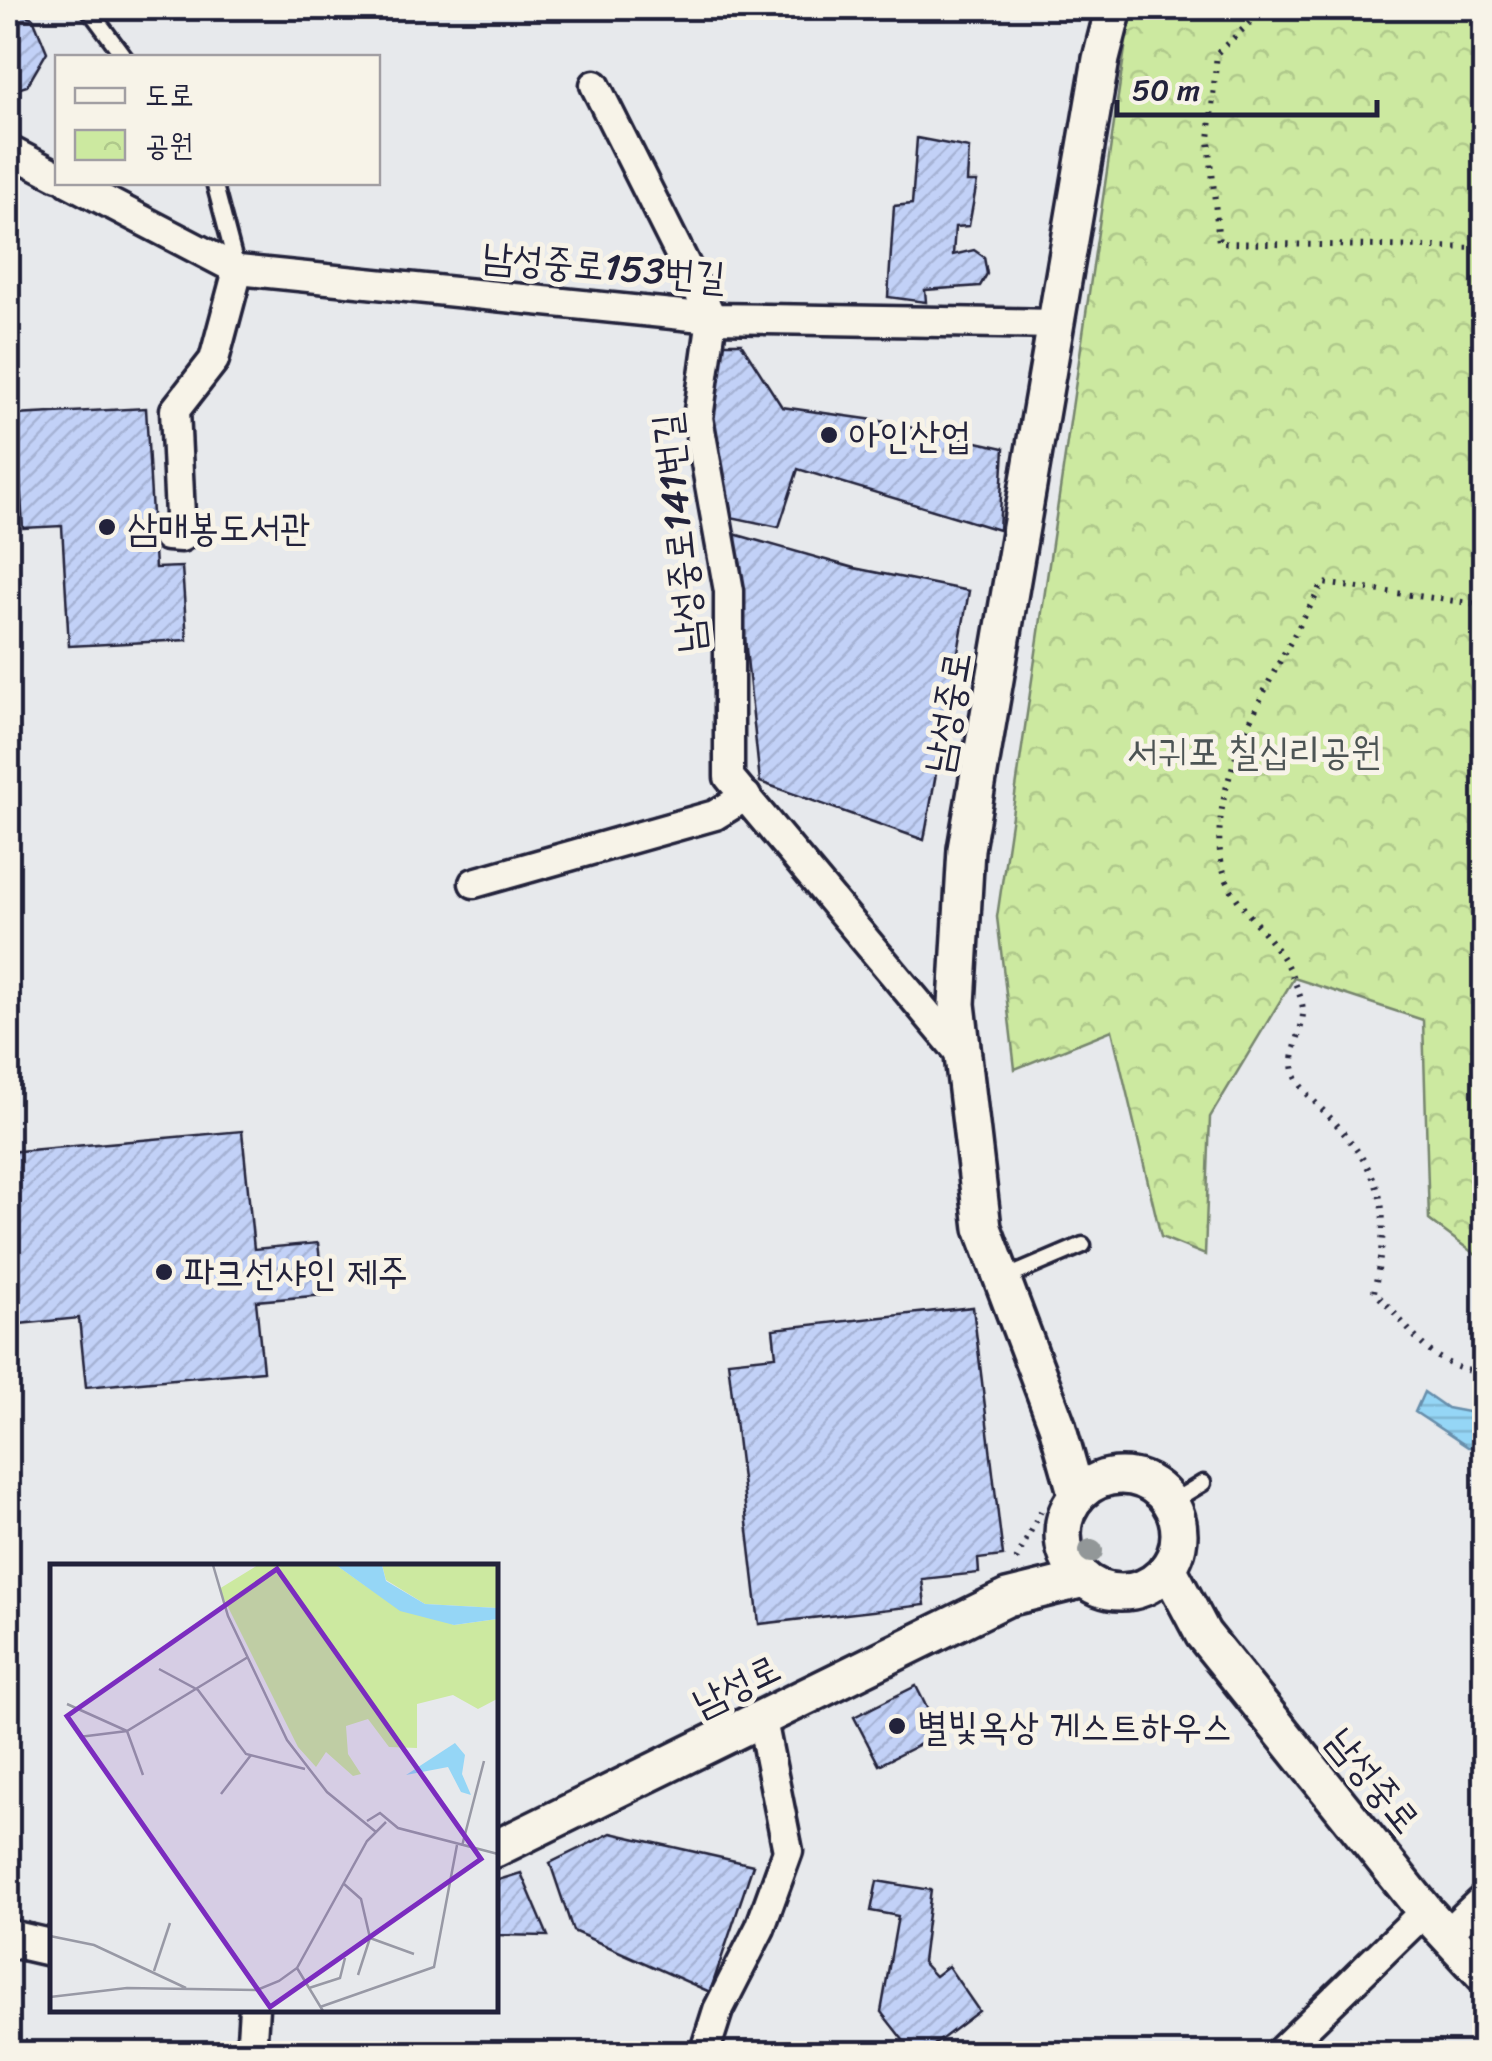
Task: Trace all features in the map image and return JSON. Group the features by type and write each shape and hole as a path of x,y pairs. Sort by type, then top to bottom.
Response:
{"street":[{"name":"남성중로","path":"1075,1490 1057,1425 984,1228 956,1004 966,849 1114,8"},
{"path":"596,85 712,318"},
{"path":"8,150 55,174"},
{"path":"75,185 238,270 214,360 175,410 181,537 167,536"},
{"name":"남성중로153번길","path":"238,270 712,318 1056,324"},
{"name":"남성중로141번길","path":"712,318 698,418 729,590 729,776 959,1052"},
{"path":"474,883 715,815 746,796"},
{"path":"1084,1579 1064,1545 1063,1528 1075,1490 1140,1480 1170,1503 1179,1536 1154,1578"},
{"name":"남성로","path":"498,1848 762,1720 1014,1580 1064,1545"},
{"name":"남성중로","path":"1154,1578 1436,1922 1484,1974"},
{"name":"남성로","path":"1014,1580 1084,1579 1113,1591 1154,1578"},
{"path":"704,2054 718,2010 760,1928 788,1851 762,1720"},
{"path":"1278,2054 1436,1922 1484,1898"},
{"path":"8,1938 50,1948"},
{"path":"251,2054 254,2011"}],"lane":[{"path":"88,8 124,55"},
{"path":"215,185 238,270"},
{"path":"1002,1279 1083,1245"},
{"path":"1170,1503 1203,1482"}],"path":[{"path":"1266,8 1217,53 1209,140 1218,243 1484,248"},
{"path":"1484,605 1323,584 1251,724 1218,816 1218,858 1230,888 1267,931 1294,978 1304,1012 1291,1053 1298,1084 1372,1168 1387,1229 1374,1292 1401,1316 1414,1340 1437,1359 1456,1369 1484,1374"},
{"path":"1014,1580 1075,1490"}],"green space":[{"name":"서귀포 칠십리공원","path":"1131,8 1484,8 1484,1261 1429,1220 1423,1020 1294,978 1210,1117 1205,1255 1161,1237 1112,1030 1015,1069 997,917"}],"water":[{"path":"1424,1392 1447,1408 1484,1415 1484,1447 1468,1447 1415,1412"}],"building":[{"path":"8,9 33,18 47,52 27,86 8,92"},
{"path":"917,138 969,148 967,182 977,182 969,226 955,227 953,255 974,250 984,257 987,274 980,286 925,290 926,302 888,297 894,206 912,204"},
{"name":"아인산업","path":"719,343 741,343 782,407 881,421 1004,448 999,530 798,469 779,527 731,517 710,422"},
{"name":"삼매봉도서관","path":"146,408 155,568 182,567 187,640 69,646 62,526 23,528 16,415"},
{"path":"734,534 854,568 969,591 924,840 760,782"},
{"name":"파크선샤인 제주","path":"242,1131 254,1249 318,1243 324,1295 256,1301 263,1371 86,1387 79,1318 8,1325 8,1152"},
{"path":"973,1307 1003,1556 978,1559 979,1573 922,1579 925,1605 759,1624 728,1361 776,1356 773,1329"},
{"name":"별빛옥상 게스트하우스","path":"916,1686 940,1734 879,1765 854,1717"},
{"path":"611,1833 753,1865 710,1992 573,1931 550,1863"},
{"path":"521,1873 548,1936 498,1935 498,1880"},
{"path":"877,1881 931,1890 922,1962 935,1976 948,1966 979,2011 922,2054 914,2054 881,2012 898,1916 871,1911"}],"place":[{"name":"아인산업","path":"829,435"},
{"name":"삼매봉도서관","path":"107,527"},
{"name":"파크선샤인 제주","path":"164,1272"},
{"name":"별빛옥상 게스트하우스","path":"897,1726"}]}
